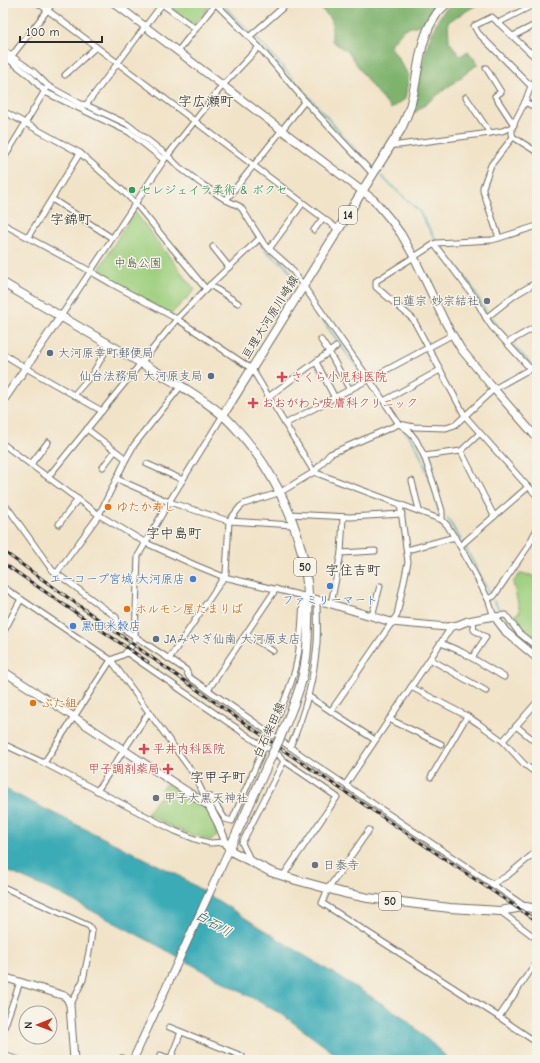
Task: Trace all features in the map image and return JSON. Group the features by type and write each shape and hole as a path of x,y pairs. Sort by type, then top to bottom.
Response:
{"main road":[{"name":"亘理大河原川崎線","path":"223,415 401,129 412,102 423,44 436,15 447,3"},
{"path":"3,283 181,386 201,398 223,415"},
{"name":"白石柴田線","path":"223,415 255,452 273,479 290,514 305,568 307,652 296,700 280,738 227,849"},
{"name":"50","path":"227,849 271,872 328,889 368,898 450,908 500,911 526,907 537,909"}],"street":[{"path":"38,3 339,230"},
{"path":"11,58 53,3"},
{"path":"114,3 374,200 400,234 414,258 452,335 461,349 537,438"},
{"path":"86,104 162,3 196,29"},
{"path":"178,52 216,3 251,35 259,48 305,101 373,174"},
{"path":"251,35 288,3"},
{"path":"498,22 537,3"},
{"path":"531,86 478,33 474,26 492,17 537,59"},
{"path":"513,36 537,24"},
{"path":"65,75 96,47"},
{"path":"3,401 166,158 223,85 259,48"},
{"path":"530,52 537,48"},
{"path":"3,50 45,92 128,132 203,185 242,209 258,240 290,268 399,424 409,431 416,440 424,456 438,498 442,511 442,520"},
{"path":"3,55 11,58 34,72 48,86 81,104 86,104 127,124 166,158"},
{"path":"486,68 500,92 495,96 513,126"},
{"path":"499,238 483,187 491,165 513,137 513,126 531,86 537,78"},
{"path":"3,160 48,86"},
{"path":"466,97 490,133"},
{"path":"226,200 305,101"},
{"path":"525,102 537,108"},
{"path":"3,111 80,154 136,204 208,287 238,303"},
{"path":"392,145 490,133 502,131 513,126"},
{"path":"513,137 537,152"},
{"path":"28,237 80,154"},
{"path":"52,199 112,238"},
{"path":"269,250 303,203"},
{"path":"314,230 323,218"},
{"path":"3,224 177,319 252,369 314,472 419,510 442,520 447,525 460,546 488,599 494,616 506,632 537,658"},
{"path":"537,226 492,240 437,243 376,281 376,287 413,319 465,416 479,434 537,496"},
{"path":"48,477 177,319 208,287 258,240"},
{"path":"437,243 488,317 492,327 537,376"},
{"path":"213,247 229,267"},
{"path":"488,317 515,295 537,282"},
{"path":"507,343 537,326"},
{"path":"285,424 452,335"},
{"path":"321,340 330,352 350,390"},
{"path":"74,395 93,373 109,345"},
{"path":"268,397 336,347"},
{"path":"3,354 102,411"},
{"path":"316,362 335,398"},
{"path":"169,659 226,573 229,521 240,507 244,504 280,492 314,472 330,454 399,424 414,427 446,428 455,425 494,389 537,366"},
{"path":"384,401 440,370"},
{"path":"56,574 99,515 134,445 181,386"},
{"path":"44,764 111,660 125,654 132,644 135,637 138,556 169,502 223,415"},
{"path":"87,430 126,459"},
{"path":"424,456 461,451 479,434"},
{"path":"31,464 48,442"},
{"path":"3,444 99,515 146,543 224,577 306,596 391,622 452,626 473,620 506,615 519,633 537,647"},
{"path":"103,467 115,451"},
{"path":"461,451 494,516"},
{"path":"148,464 183,480"},
{"path":"117,479 169,502 229,521 293,525"},
{"path":"412,481 419,510"},
{"path":"460,546 528,487"},
{"path":"60,524 78,499"},
{"path":"3,503 52,570 116,617 119,626 186,670 189,677 290,747 526,907"},
{"path":"332,711 397,615 408,562 400,504"},
{"path":"290,514 350,517 402,514"},
{"path":"331,604 341,553 343,517"},
{"path":"488,599 494,596 527,548 537,529"},
{"path":"407,550 454,537"},
{"path":"341,553 375,551"},
{"path":"372,616 380,586"},
{"path":"3,587 111,660 193,773 227,849 133,1060"},
{"path":"208,690 276,589"},
{"path":"270,733 283,707 295,668 306,596"},
{"path":"3,633 21,599"},
{"path":"290,747 298,729 313,678 317,642 317,600"},
{"path":"472,658 486,637 474,630 473,620"},
{"path":"346,784 452,626"},
{"path":"246,634 273,651"},
{"path":"441,643 462,652 504,677"},
{"path":"126,652 264,747 269,748 284,761 337,797 283,876"},
{"path":"430,659 486,690"},
{"path":"3,671 74,716 209,806"},
{"path":"411,687 479,724 503,742 524,764 537,774"},
{"path":"308,696 375,740"},
{"path":"503,742 537,702"},
{"path":"97,791 149,712"},
{"path":"431,777 466,716"},
{"path":"389,719 441,744"},
{"path":"516,726 537,743"},
{"path":"3,744 175,831 227,849"},
{"path":"204,795 211,797 226,819 232,821 264,747"},
{"path":"251,861 242,843 284,761"},
{"path":"369,830 328,889 322,903 533,1040"},
{"path":"492,884 507,876 537,851"},
{"path":"3,887 89,926 92,931 83,980 74,1000 70,1005"},
{"path":"500,911 537,939"},
{"path":"499,1017 537,961"},
{"path":"3,977 65,996 70,1005 74,1060"},
{"path":"3,1031 20,982"},
{"path":"169,1027 242,1056 241,1060"},
{"path":"160,1055 171,1060 181,1032"},
{"path":"3,1055 19,1060"}],"green space":[{"path":"210,3 210,5 193,25 166,4"},
{"path":"315,3 438,3 423,24 404,29 390,45 409,76 405,99 391,109 370,84 348,52 332,41 332,20"},
{"path":"452,3 480,3 448,22 449,41 460,56 468,51 478,64 413,114 421,70 430,39 443,12"},
{"name":"中島公園","path":"134,211 195,290 171,314 98,274 100,268"},
{"path":"520,574 531,575 537,579 537,644 518,628 511,617 520,612 513,582"},
{"path":"166,783 204,807 217,832 216,837 210,840 193,835 170,826 147,814 156,800 162,797 161,789"}],"water":[{"name":"白石川","path":"3,788 176,874 402,1016 450,1060 345,1060 283,1015 157,945 62,895 3,869"}],"waterway":[{"path":"222,3 232,15 265,47 370,166"},
{"path":"50,90 57,94"},
{"path":"82,107 129,128 164,156"},
{"path":"169,161 177,168"},
{"path":"381,176 419,211 437,242"},
{"path":"227,203 239,210 264,249 286,266 296,281"},
{"path":"440,245 471,285 487,314"},
{"path":"306,297 365,379"},
{"path":"490,317 506,337"},
{"path":"513,345 531,364"},
{"path":"368,382 394,422"},
{"path":"405,431 410,436 417,448 430,481"},
{"path":"436,500 439,512"},
{"path":"447,518 461,540"},
{"path":"465,547 490,594"},
{"path":"494,601 500,611"},
{"path":"504,618 510,628 537,652"}],"railway":[{"path":"3,551 283,750 537,921"},
{"path":"3,563 148,662"}],"place":[{"name":"セレジェイラ柔術 & ボクセ","path":"132,190"},
{"name":"日蓮宗 妙宗結社","path":"487,301"},
{"name":"大河原幸町郵便局","path":"50,353"},
{"name":"仙台法務局 大河原支局","path":"211,376"},
{"name":"さくら小児科医院","path":"282,377"},
{"name":"おおがわら皮膚科クリニック","path":"253,403"},
{"name":"ゆたか寿し","path":"108,507"},
{"name":"エーコープ宮城 大河原店","path":"193,579"},
{"name":"ファミリーマート","path":"330,586"},
{"name":"ホルモン屋たまりば","path":"127,609"},
{"name":"黒田米穀店","path":"73,626"},
{"name":"JAみやぎ仙南 大河原支店","path":"156,639"},
{"name":"ぶた組","path":"33,703"},
{"name":"平井内科医院","path":"144,749"},
{"name":"甲子調剤薬局","path":"168,769"},
{"name":"甲子大黒天神社","path":"156,798"},
{"name":"日泰寺","path":"315,865"}],"district":[{"name":"字広瀬町","path":"206,101"},
{"name":"字錦町","path":"71,219"},
{"name":"字中島町","path":"174,533"},
{"name":"字住吉町","path":"353,570"},
{"name":"字甲子町","path":"218,777"}]}
